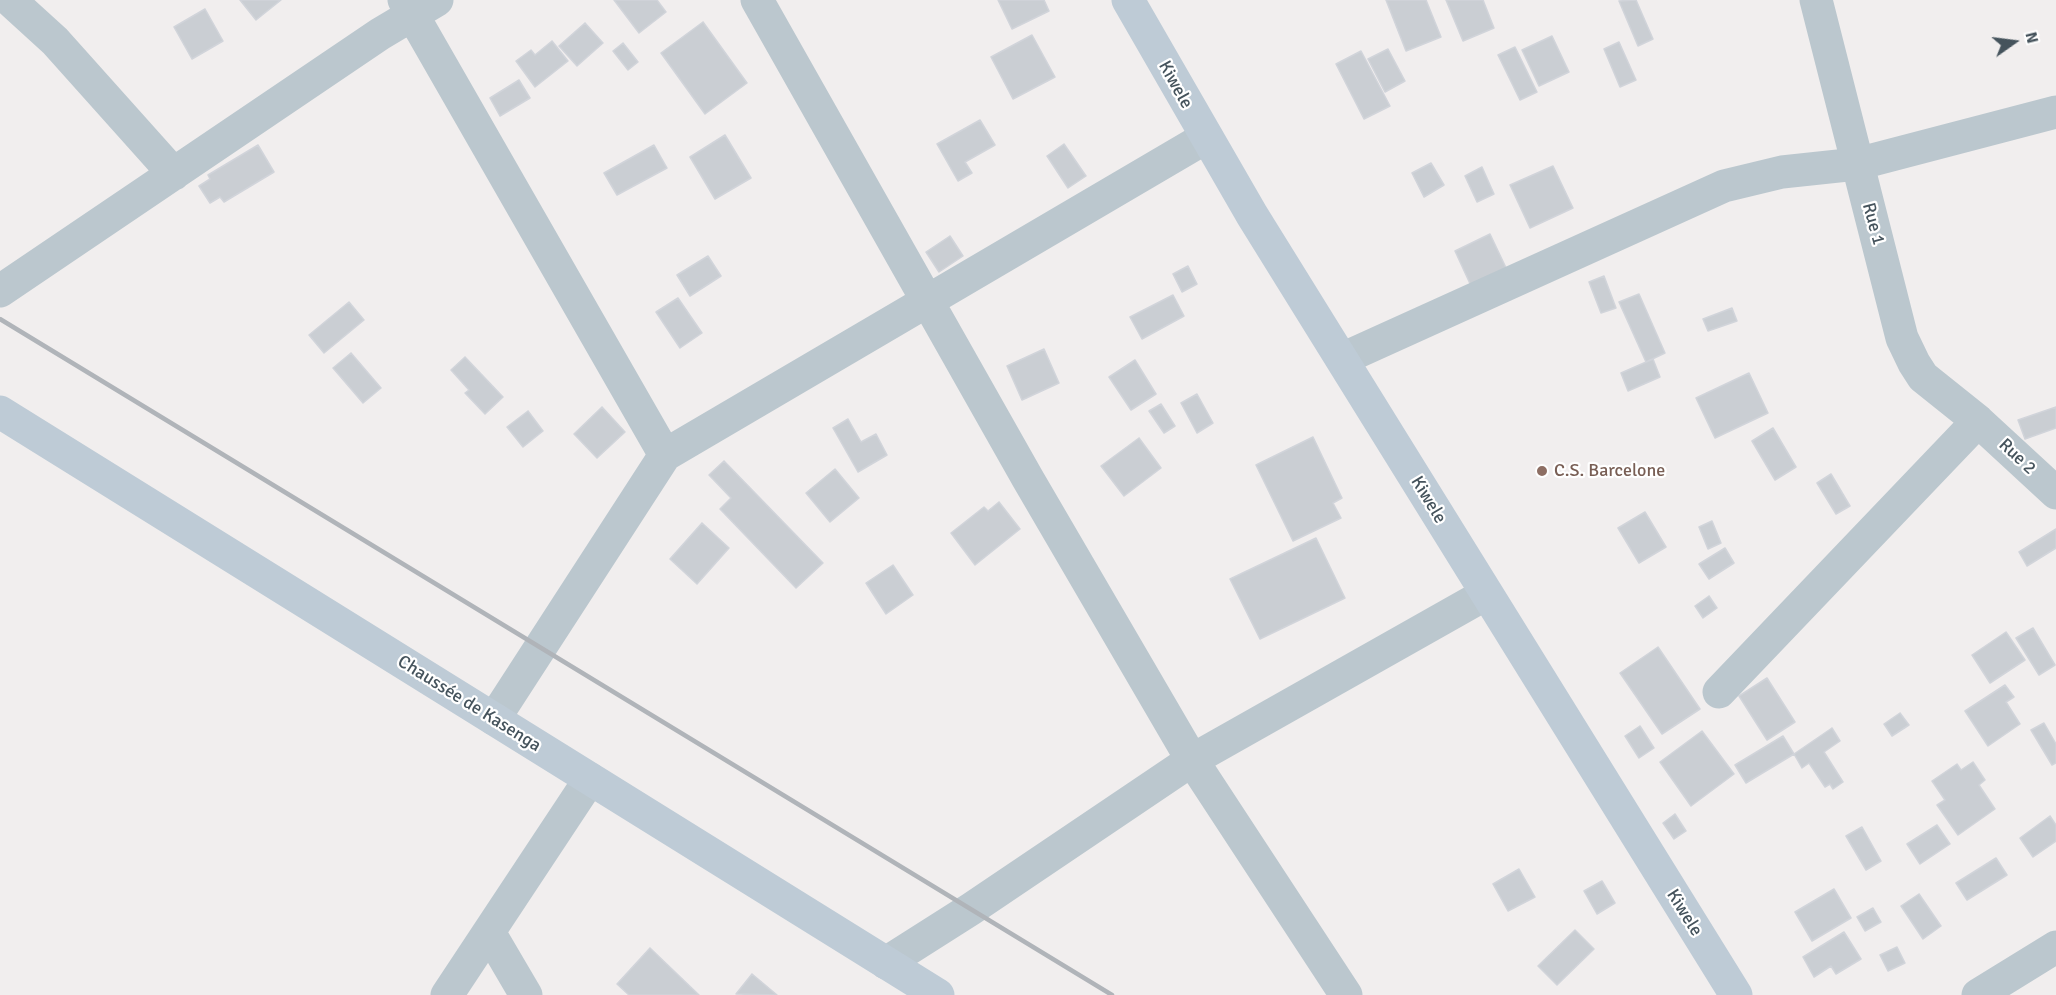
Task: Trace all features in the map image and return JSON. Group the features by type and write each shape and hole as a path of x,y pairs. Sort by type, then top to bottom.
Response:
{"street":[{"path":"10,0 55,41 174,174"},
{"path":"757,0 1028,479 1192,760 1346,995"},
{"name":"Kiwele","path":"1128,0 1205,138 1736,995"},
{"name":"Rue 1","path":"1816,0 1902,338 1923,377 1978,420"},
{"path":"0,291 418,5 665,455"},
{"path":"1342,359 1724,186 1782,172 1857,164 2056,112"},
{"path":"494,719 665,455 1205,138"},
{"name":"Chaussée de Kasenga","path":"0,412 938,995"},
{"path":"1719,692 1978,420"},
{"name":"Rue 2","path":"1978,420 2056,493"},
{"path":"886,963 971,909 1192,760 1486,594"},
{"path":"447,995 590,779"},
{"path":"489,932 526,995"},
{"path":"1978,995 2056,947"}],"building":[{"path":"240,0 281,0 256,20"},
{"path":"614,0 657,0 666,12 639,33"},
{"path":"998,0 1044,0 1049,11 1012,29"},
{"path":"1386,0 1426,0 1441,37 1406,51"},
{"path":"1446,0 1483,0 1494,28 1463,41"},
{"path":"1636,0 1653,39 1638,46 1619,1"},
{"path":"205,9 223,41 192,59 174,27"},
{"path":"703,22 747,83 705,114 661,53"},
{"path":"585,23 603,43 577,66 559,46"},
{"path":"1032,35 1055,77 1013,99 991,57"},
{"path":"1552,36 1569,72 1539,86 1522,50"},
{"path":"552,41 568,61 535,87 516,61 531,50 535,55"},
{"path":"1619,42 1636,80 1620,87 1604,49"},
{"path":"623,43 638,62 628,70 613,51"},
{"path":"1515,47 1537,92 1520,100 1498,55"},
{"path":"1388,49 1405,81 1385,92 1368,59"},
{"path":"1361,51 1390,106 1364,119 1336,64"},
{"path":"519,80 530,98 500,116 490,98"},
{"path":"980,120 995,145 965,162 972,173 958,181 937,144"},
{"path":"725,135 751,178 715,199 690,157"},
{"path":"1064,144 1086,176 1068,188 1047,156"},
{"path":"258,145 274,172 224,202 220,197 210,203 199,186 210,179 208,175"},
{"path":"654,145 667,168 617,195 604,173"},
{"path":"1431,163 1444,185 1424,197 1412,173"},
{"path":"1553,166 1573,208 1530,228 1510,185"},
{"path":"1482,167 1494,194 1477,202 1465,176"},
{"path":"1490,234 1508,272 1472,288 1455,251"},
{"path":"950,236 963,256 939,272 926,252"},
{"path":"708,256 721,276 690,296 677,275"},
{"path":"1188,266 1197,284 1182,292 1173,274"},
{"path":"1604,276 1616,308 1601,313 1589,282"},
{"path":"1639,294 1665,353 1646,362 1619,302"},
{"path":"1173,295 1184,316 1142,339 1130,317"},
{"path":"678,298 702,333 680,348 656,312"},
{"path":"349,302 364,320 324,353 309,335"},
{"path":"1732,308 1737,321 1708,331 1703,319"},
{"path":"1044,349 1059,383 1022,400 1007,366"},
{"path":"351,353 381,388 363,403 333,368"},
{"path":"465,357 503,397 485,414 465,393 469,390 451,370"},
{"path":"1653,359 1660,377 1628,391 1621,373"},
{"path":"1135,360 1156,394 1131,410 1109,377"},
{"path":"1749,373 1768,413 1715,438 1696,398"},
{"path":"1197,394 1213,423 1197,433 1181,403"},
{"path":"1161,404 1175,426 1164,433 1149,411"},
{"path":"602,407 625,432 597,458 574,434"},
{"path":"2056,407 2056,428 2025,439 2018,420"},
{"path":"528,411 543,431 523,447 507,427"},
{"path":"848,419 861,442 876,434 887,455 858,472 833,428"},
{"path":"1773,428 1796,467 1775,480 1752,441"},
{"path":"1313,437 1342,498 1333,503 1341,518 1293,541 1256,465"},
{"path":"1139,438 1161,468 1124,496 1101,466"},
{"path":"724,461 823,563 796,588 720,509 731,498 709,475"},
{"path":"835,469 859,498 830,522 806,493"},
{"path":"1831,474 1850,506 1836,514 1817,483"},
{"path":"999,502 1020,529 975,565 951,533 984,507 988,511"},
{"path":"1645,512 1666,547 1639,563 1618,528"},
{"path":"1712,521 1721,543 1708,549 1699,527"},
{"path":"702,523 729,548 697,584 670,559"},
{"path":"2056,529 2056,548 2027,566 2019,552"},
{"path":"1316,538 1345,598 1260,639 1230,579"},
{"path":"1725,548 1734,563 1709,579 1699,564"},
{"path":"893,565 913,595 886,614 866,583"},
{"path":"1709,596 1717,608 1703,618 1695,606"},
{"path":"2033,628 2055,665 2039,675 2016,638"},
{"path":"2006,632 2025,660 1990,683 1972,655"},
{"path":"1658,647 1700,709 1662,734 1620,673"},
{"path":"1767,678 1795,722 1767,740 1739,696"},
{"path":"2005,685 2014,697 2006,702 2020,724 1988,746 1965,711"},
{"path":"1900,713 1909,725 1892,736 1884,724"},
{"path":"2044,723 2056,744 2056,763 2052,765 2031,730"},
{"path":"1640,726 1654,748 1639,758 1625,736"},
{"path":"1832,728 1840,741 1824,752 1843,782 1833,789 1830,784 1825,787 1809,763 1802,768 1794,754"},
{"path":"1702,731 1734,774 1691,806 1660,762"},
{"path":"1783,736 1794,754 1746,783 1735,765"},
{"path":"1973,762 1985,780 1979,785 1995,809 1958,835 1937,805 1945,800 1932,781 1957,764 1961,770"},
{"path":"1675,814 1686,831 1674,839 1663,823"},
{"path":"2050,816 2056,825 2056,841 2033,857 2020,838"},
{"path":"1937,825 1950,844 1920,864 1907,844"},
{"path":"1862,827 1881,861 1866,870 1846,836"},
{"path":"1996,858 2007,875 1967,900 1956,883"},
{"path":"1519,869 1535,897 1508,911 1493,884"},
{"path":"1602,881 1615,903 1597,914 1584,891"},
{"path":"1834,889 1851,918 1812,941 1795,912"},
{"path":"1919,894 1941,926 1923,939 1901,906"},
{"path":"1873,908 1881,922 1865,931 1857,917"},
{"path":"1575,930 1594,949 1557,985 1538,966"},
{"path":"1844,932 1861,959 1836,974 1831,966 1814,977 1803,957"},
{"path":"1897,947 1905,963 1888,971 1880,955"},
{"path":"650,948 699,995 629,995 617,984"},
{"path":"752,974 777,995 736,994"}],"railway":[{"path":"0,319 1112,995"}],"place":[{"name":"C.S. Barcelone","path":"1542,471"}]}
